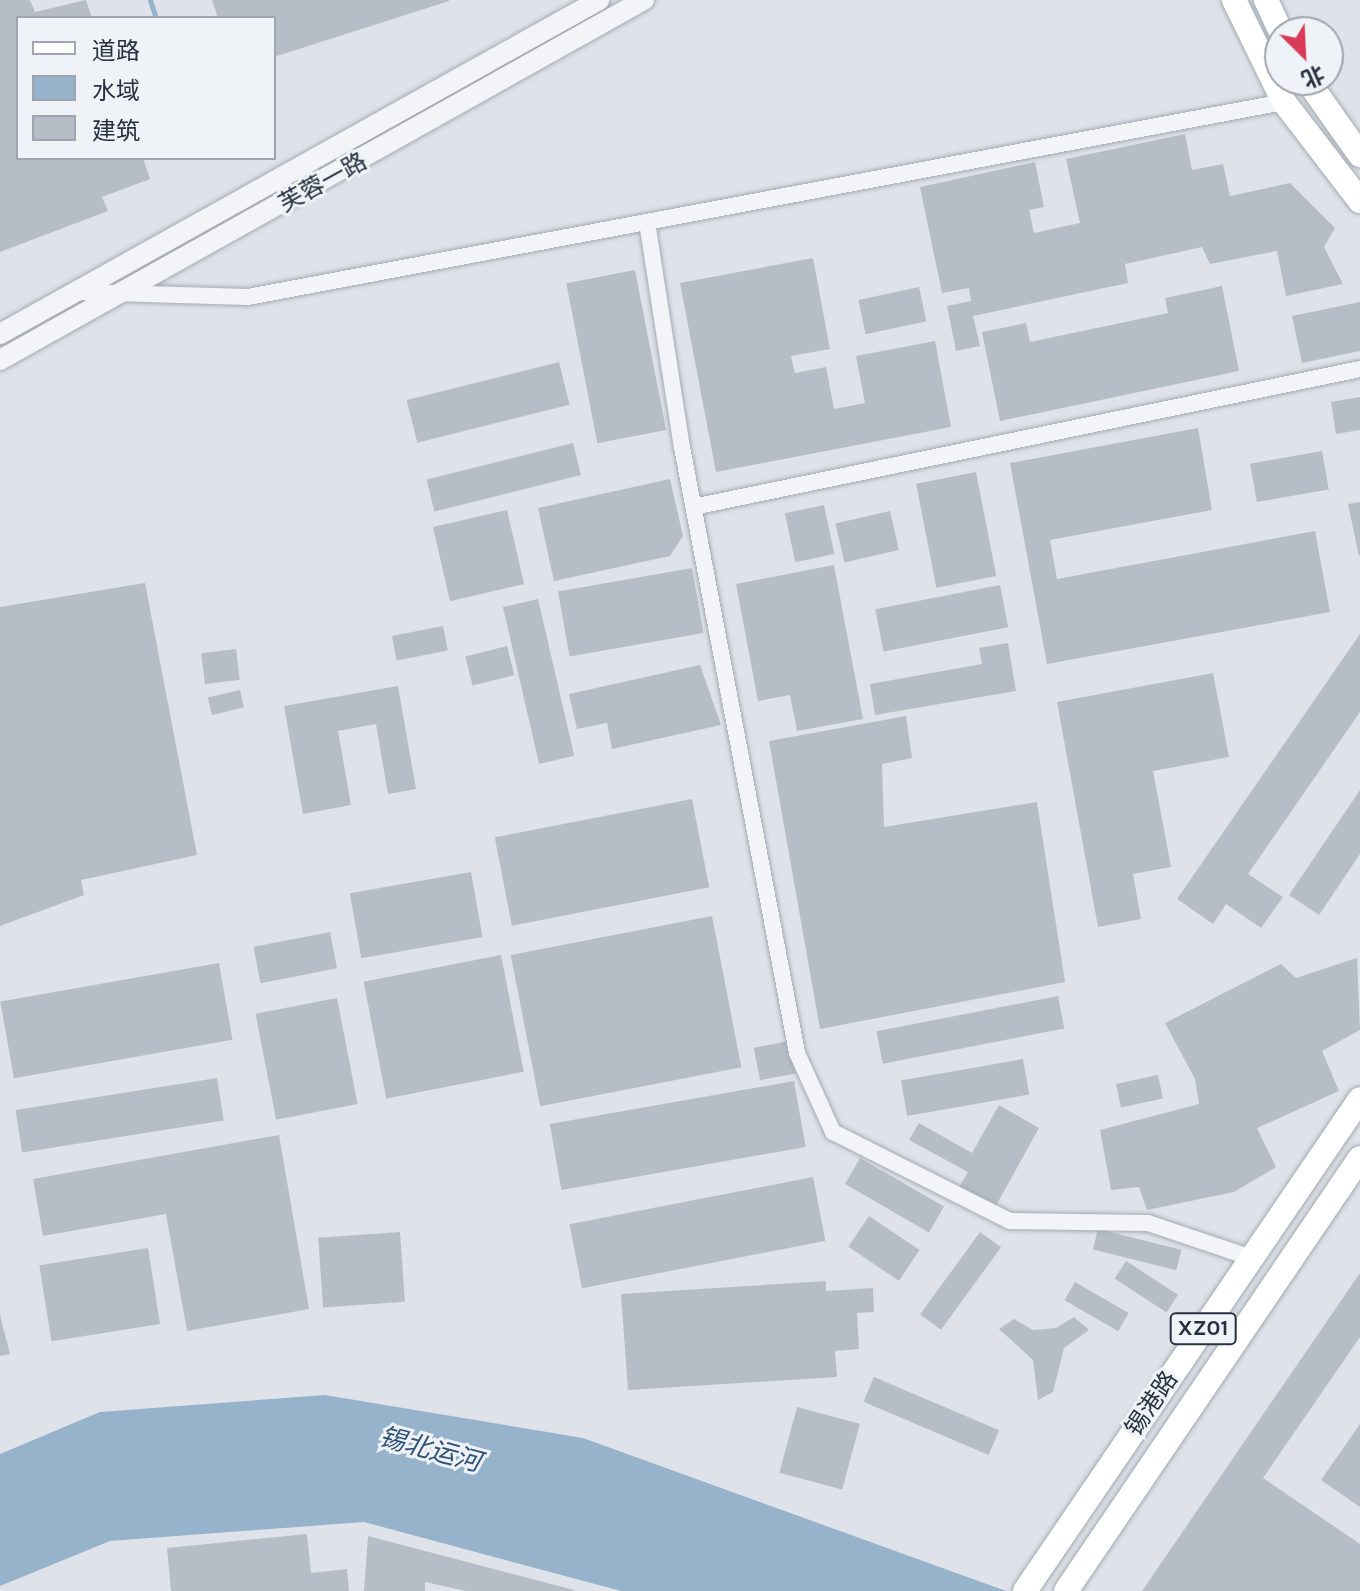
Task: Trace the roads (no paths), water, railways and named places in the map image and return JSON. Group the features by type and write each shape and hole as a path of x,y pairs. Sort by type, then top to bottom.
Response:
{"main road":[{"path":"1234,0 1284,102 1360,201"},
{"path":"1318,96 1360,155"},
{"name":"锡港路","path":"1025,1591 1360,1099"},
{"name":"锡港路","path":"1073,1581 1360,1158"}],"street":[{"name":"芙蓉一路","path":"0,334 599,0"},
{"name":"芙蓉一路","path":"0,360 644,0"},
{"path":"78,292 248,297 1284,102"},
{"path":"647,222 682,447 698,506 797,1053 833,1132 1010,1221 1148,1223 1252,1258"},
{"path":"698,506 1360,369"}],"water":[{"name":"锡北运河","path":"325,1395 583,1438 1006,1591 621,1591 364,1522 110,1541 0,1586 0,1454 100,1412"}],"waterway":[{"path":"150,0 155,16"}]}
